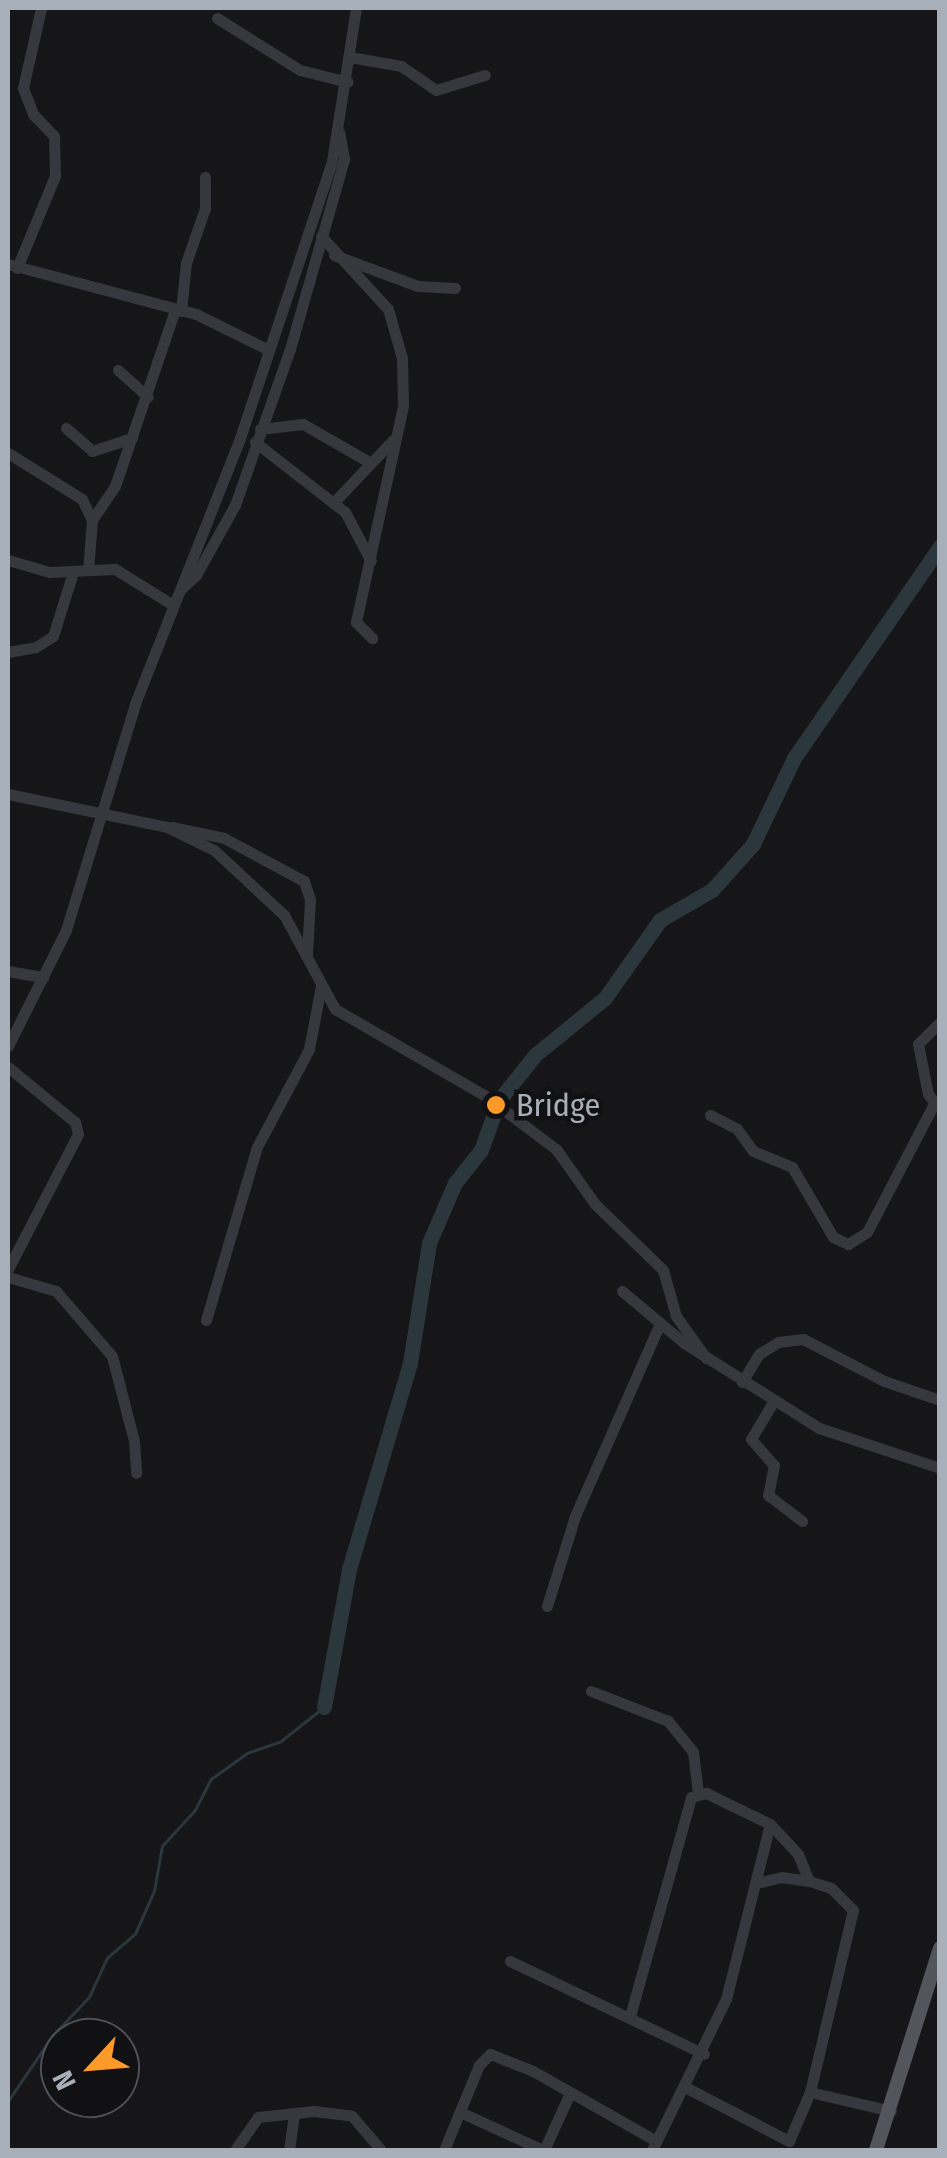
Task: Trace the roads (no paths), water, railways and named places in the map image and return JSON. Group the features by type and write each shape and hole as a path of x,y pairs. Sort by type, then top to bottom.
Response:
{"main road":[{"path":"876,2150 940,1948"}],"street":[{"path":"42,8 23,88 33,114 54,136 55,176 12,266 178,310 269,350"},
{"path":"8,1046 69,921 98,812 269,350 340,132 356,8"},
{"path":"217,18 300,70 348,82"},
{"path":"350,57 401,66 436,90 485,75"},
{"path":"179,590 196,575 234,505 290,348 344,159 340,132"},
{"path":"92,520 108,501 178,310 186,263 205,208 205,177"},
{"path":"320,236 330,253 393,320 404,386 397,436 381,488 371,562 356,622 372,638"},
{"path":"316,250 418,286 455,288"},
{"path":"118,370 148,397"},
{"path":"260,429 303,424 369,462"},
{"path":"66,428 92,452 132,438"},
{"path":"332,503 397,436"},
{"path":"255,442 355,524 371,562"},
{"path":"8,453 82,498 92,520 88,570"},
{"path":"8,560 36,571 121,571 173,605"},
{"path":"8,652 36,647 53,636 73,572"},
{"path":"8,794 224,838 304,881 310,900 309,963"},
{"path":"166,827 214,850 284,915 335,1008 484,1095 556,1149 595,1204 642,1256 659,1265 676,1316 706,1358"},
{"path":"8,971 44,977"},
{"path":"206,1320 258,1148 309,1049 321,986"},
{"path":"710,1115 737,1130 752,1150 792,1168 832,1238 848,1244 867,1232 937,1106 918,1044 940,1022"},
{"path":"8,1067 75,1122 78,1134 8,1273 56,1291 112,1356 134,1440 136,1473"},
{"path":"622,1291 706,1358 773,1402 867,1449 940,1468"},
{"path":"548,1606 575,1516 660,1323"},
{"path":"742,1382 759,1354 778,1342 803,1339 884,1381 940,1400"},
{"path":"773,1402 750,1439 774,1466 768,1496 802,1521"},
{"path":"591,1691 668,1721 693,1752 698,1794 687,1806 630,2016"},
{"path":"698,1794 770,1824 798,1854 810,1881"},
{"path":"444,2150 479,2066 490,2054 570,2093 654,2146 704,2054 758,1883 770,1824"},
{"path":"688,2088 788,2146 810,2092 855,1920 847,1900 810,1881 768,1877 758,1883"},
{"path":"510,1961 704,2054"},
{"path":"810,2092 890,2110"},
{"path":"460,2112 543,2150 570,2093"},
{"path":"289,2150 294,2114"},
{"path":"235,2150 251,2120 294,2114 352,2116 382,2150"}],"waterway":[{"path":"324,1707 349,1569 410,1363 429,1243 455,1183 481,1150 499,1100 535,1055 605,998 660,920 712,890 753,844 794,758 940,546"},
{"path":"8,2101 53,2035 89,1997 107,1958 135,1934 154,1891 162,1846 195,1810 211,1779 247,1753 281,1741 324,1707"}],"place":[{"name":"Bridge","path":"496,1105"}]}
